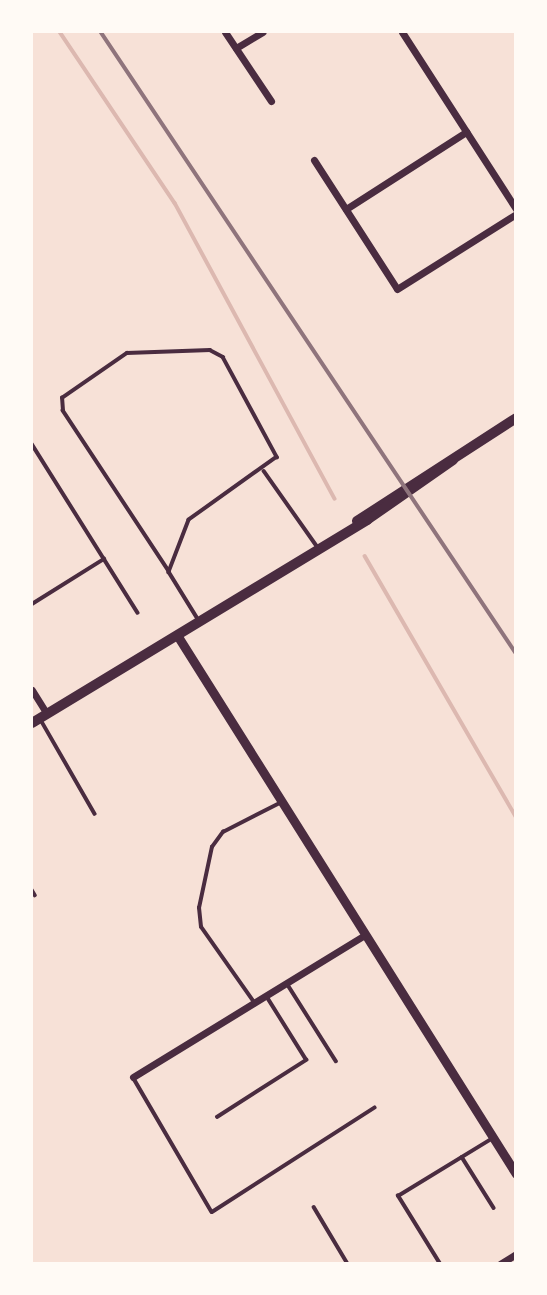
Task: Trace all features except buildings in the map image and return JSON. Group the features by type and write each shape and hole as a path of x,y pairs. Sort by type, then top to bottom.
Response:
{"main road":[{"path":"39,719 200,621 516,418"}],"street":[{"path":"225,32 271,101"},
{"path":"236,48 263,32"},
{"path":"314,160 397,289 516,211 402,32"},
{"path":"346,209 466,132"},
{"path":"177,635 516,1174"},
{"path":"32,690 39,719"},
{"path":"133,1077 365,935"},
{"path":"500,1264 516,1254"}],"lane":[{"path":"169,572 189,520 264,471 277,457 216,352 127,353 69,389 63,411 200,621"},
{"path":"32,444 138,613"},
{"path":"264,471 317,546"},
{"path":"32,604 104,559"},
{"path":"39,719 95,814"},
{"path":"254,1003 201,927 199,908 212,847 223,832 282,802"},
{"path":"32,890 35,895"},
{"path":"287,983 336,1061"},
{"path":"217,1117 306,1060 266,996"},
{"path":"133,1077 212,1212 374,1108"},
{"path":"440,1264 398,1196 493,1138"},
{"path":"463,1157 494,1208"},
{"path":"314,1208 348,1264"}],"waterway":[{"path":"60,32 175,203 335,499"},
{"path":"365,556 516,816"}],"railway":[{"path":"101,32 516,653"}]}
